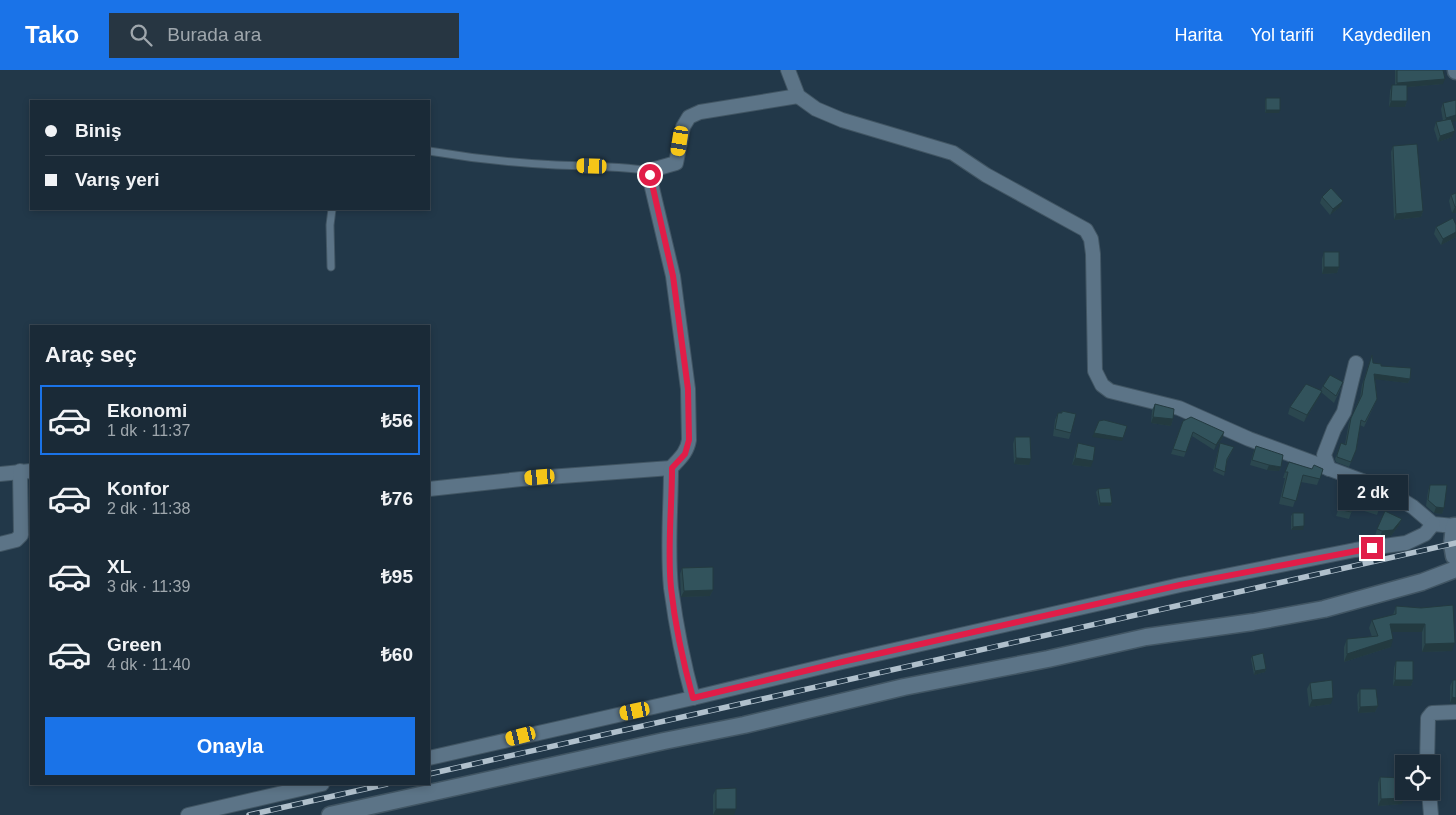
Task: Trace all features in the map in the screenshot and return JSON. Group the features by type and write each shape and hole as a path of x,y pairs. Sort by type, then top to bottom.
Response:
{"street":[{"path":"788,70 798,96 816,109 842,120 953,153 986,175 1086,230 1091,239 1093,254 1095,371 1102,385 1110,391 1179,408 1249,439 1384,489 1413,507 1434,524 1455,526 1452,544 1454,556 1456,557"},
{"path":"693,698 684,666 671,587 672,468 685,454 689,440 688,389 673,276 650,175 654,169 676,163 683,127 689,116 700,112 798,96"},
{"path":"1329,469 1324,455 1334,429 1344,412 1356,362"},
{"path":"430,489 521,479 672,468"},
{"path":"0,474 26,471 20,535 16,540 0,544"},
{"path":"430,758 1180,585 1355,550 1406,543 1425,534 1434,524"},
{"path":"330,815 744,725 904,687 1048,659 1146,637 1253,622 1324,609 1422,582 1456,569"},
{"path":"1427,755 1428,718 1432,713 1456,712"},
{"path":"188,815 318,785"},
{"path":"1430,800 1431,815"}],"lane":[{"path":"430,151 450,155 554,165 629,167 652,171"},
{"path":"331,267 330,225 332,210"}],"building":[{"path":"1397,70 1443,70 1445,79 1397,83"},
{"path":"1392,85 1407,85 1407,101 1391,101"},
{"path":"1266,98 1280,98 1280,110 1266,110"},
{"path":"1456,100 1456,115 1446,118 1443,103"},
{"path":"1451,119 1455,131 1440,136 1436,122"},
{"path":"1417,144 1423,211 1396,214 1393,146"},
{"path":"1331,188 1343,201 1333,209 1322,197"},
{"path":"1456,193 1456,206 1455,207 1451,195"},
{"path":"1453,218 1456,232 1443,239 1436,227"},
{"path":"1324,252 1339,252 1339,267 1324,267"},
{"path":"1372,355 1373,363 1381,364 1381,366 1411,368 1410,379 1374,374 1377,399 1365,422 1361,420 1356,450 1351,462 1337,457 1337,455 1341,443 1346,445 1351,418 1362,395"},
{"path":"1330,375 1343,382 1336,396 1323,386"},
{"path":"1306,384 1322,391 1307,415 1290,407"},
{"path":"1155,404 1174,409 1173,419 1153,417"},
{"path":"1062,411 1076,414 1071,433 1055,429 1058,413 1062,413"},
{"path":"1191,417 1224,432 1216,445 1193,432 1186,452 1173,449 1183,421"},
{"path":"1104,420 1127,426 1123,438 1094,433 1099,421"},
{"path":"1015,437 1030,437 1031,459 1016,458"},
{"path":"1078,443 1095,447 1093,461 1075,458"},
{"path":"1220,443 1234,447 1227,459 1225,472 1215,468"},
{"path":"1256,446 1283,455 1281,467 1252,460"},
{"path":"1289,462 1312,469 1314,465 1323,469 1320,479 1303,475 1296,501 1282,497 1288,472 1285,472"},
{"path":"1430,485 1447,485 1444,508 1436,507 1428,500"},
{"path":"1110,488 1112,503 1100,503 1098,489"},
{"path":"1372,490 1384,494 1379,509 1364,503 1368,491"},
{"path":"1343,496 1356,499 1351,512 1338,509"},
{"path":"1385,511 1402,519 1393,530 1382,531 1377,529"},
{"path":"1293,513 1304,513 1304,526 1293,527"},
{"path":"713,567 713,590 684,591 682,568"},
{"path":"1453,605 1455,643 1425,644 1425,624 1390,624 1393,639 1347,654 1347,639 1378,636 1372,620 1396,614 1396,606 1421,608"},
{"path":"1263,653 1266,669 1255,671 1252,656"},
{"path":"1396,661 1413,661 1413,680 1395,680"},
{"path":"1332,680 1333,698 1312,700 1310,683"},
{"path":"1453,680 1456,680 1456,698 1452,697"},
{"path":"1360,689 1376,689 1378,706 1360,707"},
{"path":"1380,777 1395,778 1395,798 1381,799"},
{"path":"736,788 736,809 716,809 716,789"}],"railway":[{"path":"430,774 1456,543"},
{"path":"249,815 383,785"}],"route":[{"path":"650,175 673,276 688,389 688,447 685,454 672,468 670,552 671,587 684,666 693,698 1180,585 1372,548"}]}
